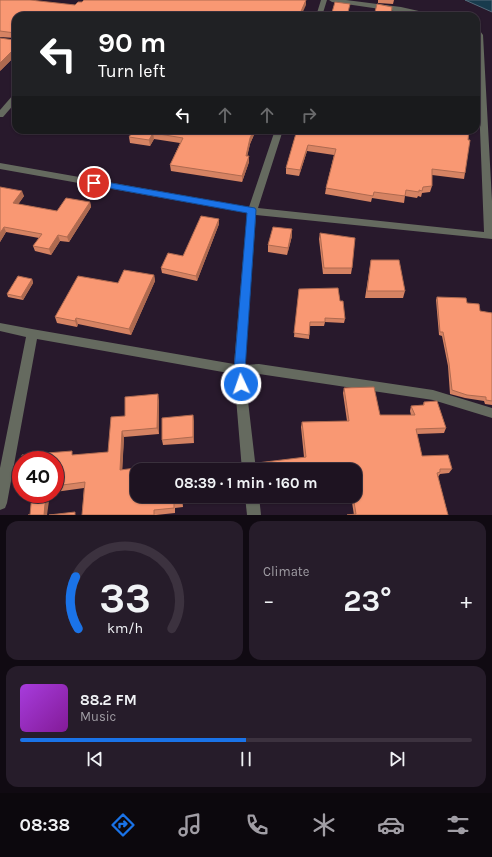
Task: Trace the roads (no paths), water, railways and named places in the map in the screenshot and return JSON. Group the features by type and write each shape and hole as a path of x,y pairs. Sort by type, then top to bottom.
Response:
{"street":[{"path":"320,12 324,0"},
{"path":"332,0 417,12"},
{"path":"0,166 252,210 490,236 489,150 480,35"},
{"path":"0,115 12,102"},
{"path":"248,463 239,370 252,210 278,134"},
{"path":"0,327 32,334 239,370 259,369 433,395 491,416"},
{"path":"0,503 5,452 32,334"},
{"path":"253,503 254,515"}],"water":[{"path":"465,0 492,0 492,12"}]}
